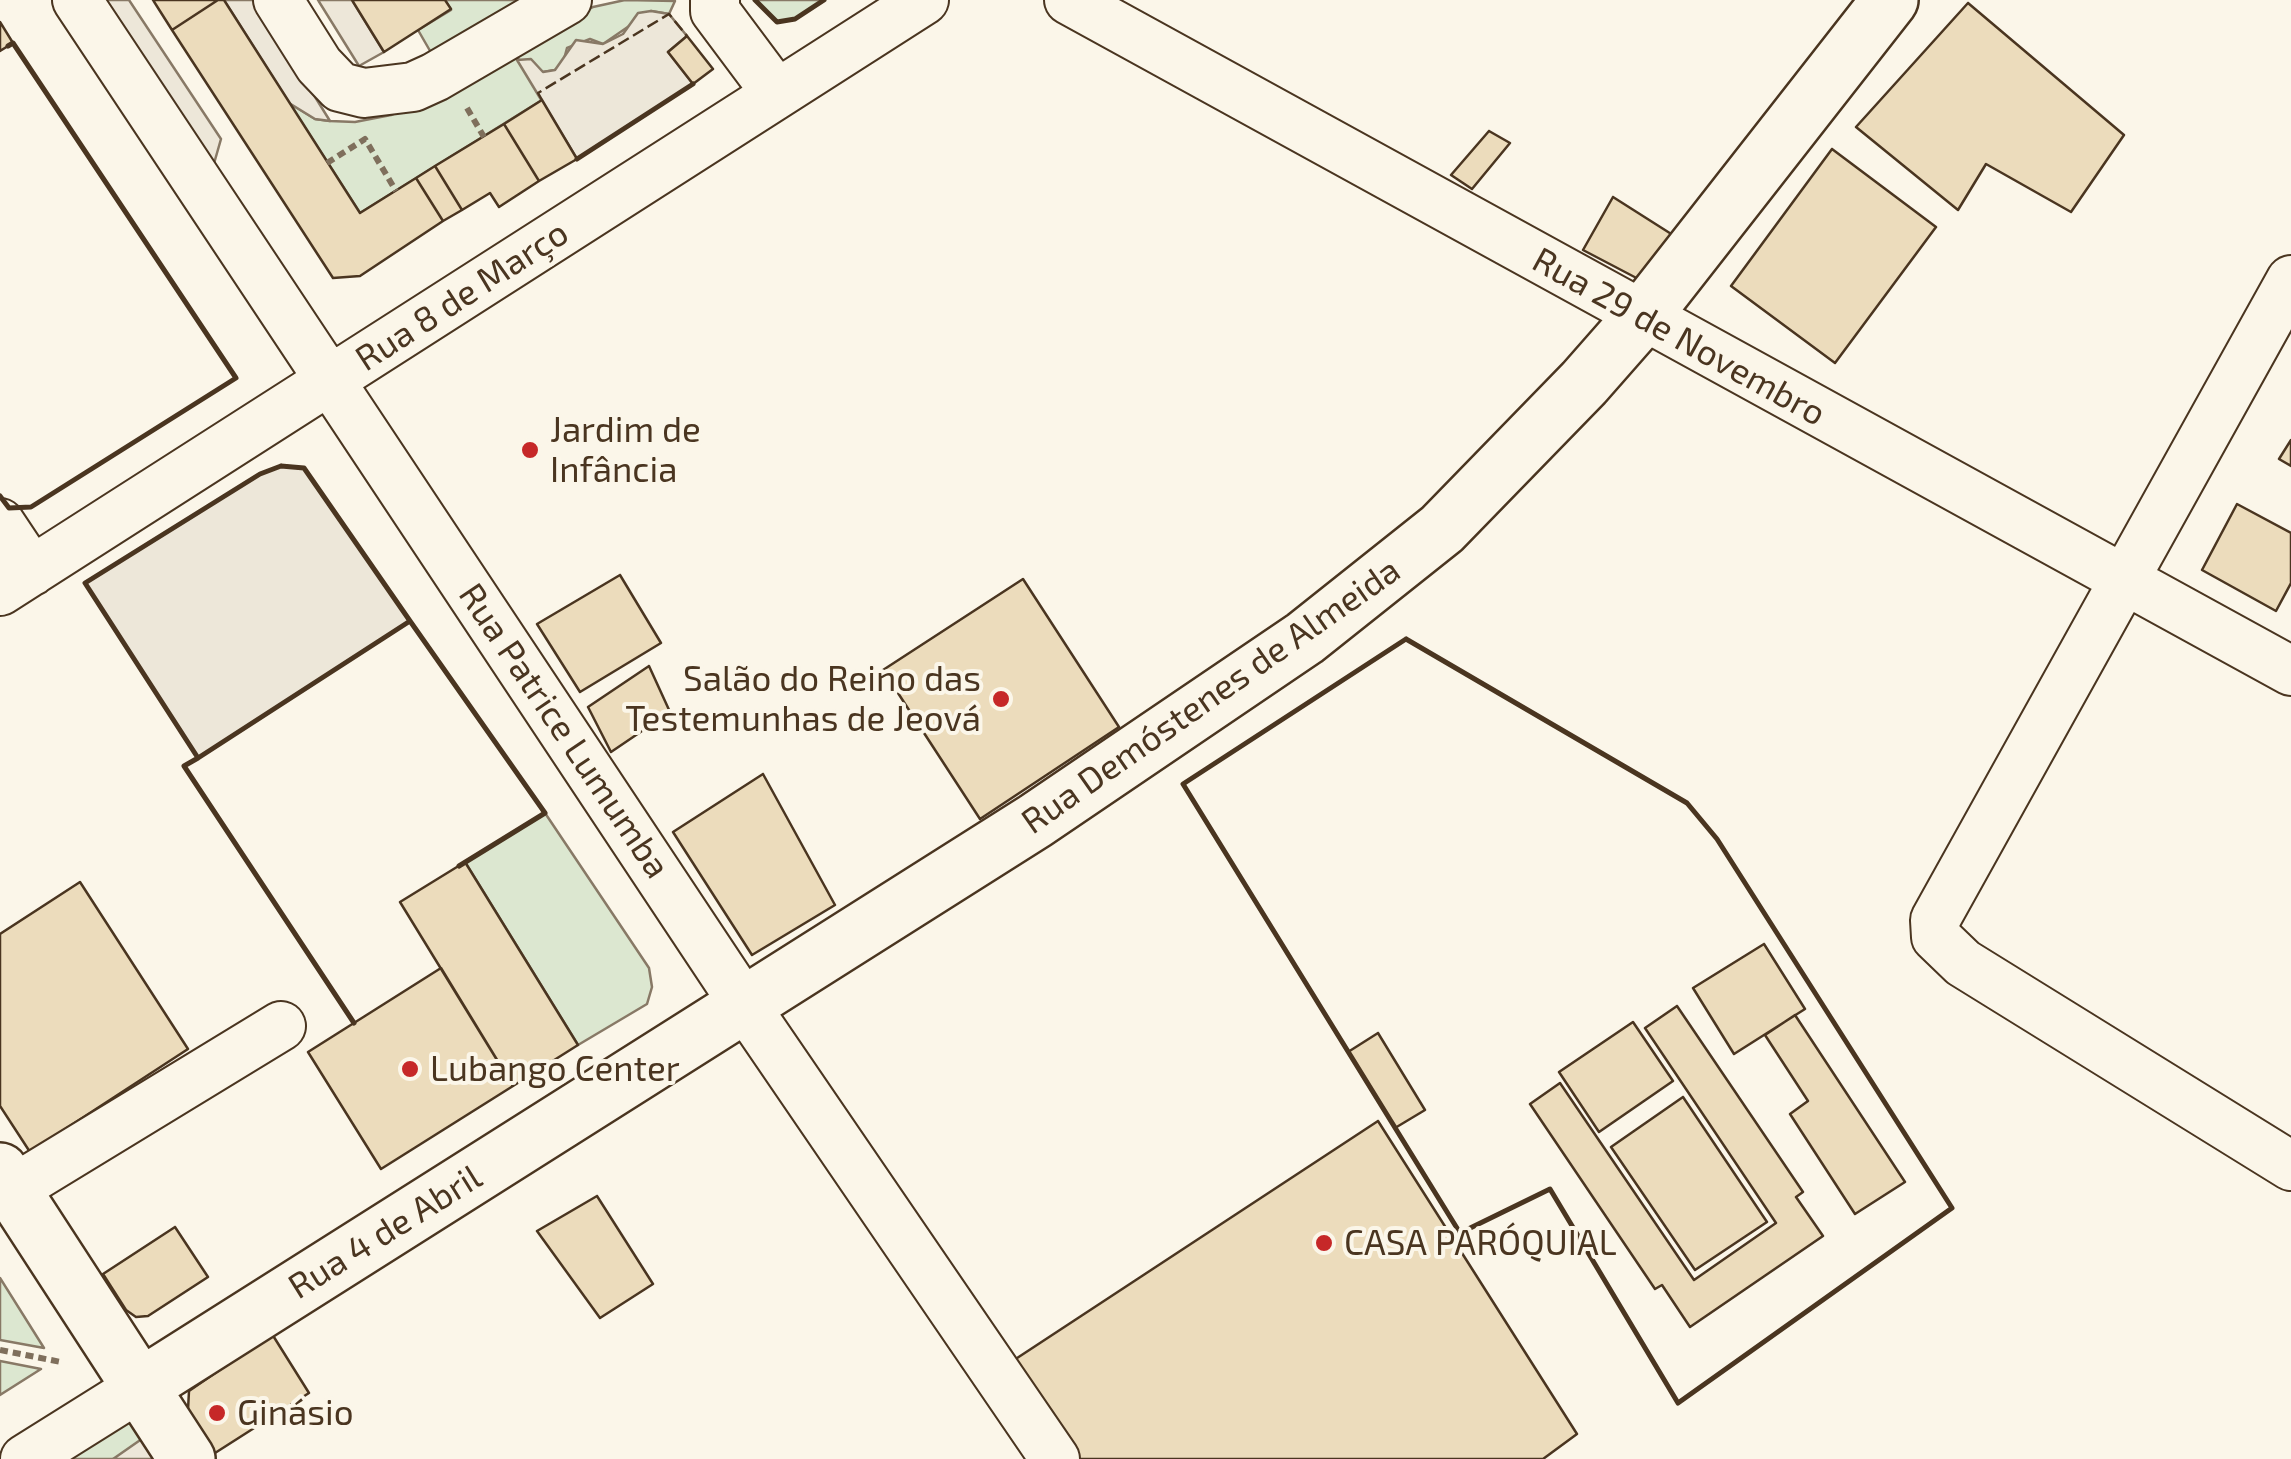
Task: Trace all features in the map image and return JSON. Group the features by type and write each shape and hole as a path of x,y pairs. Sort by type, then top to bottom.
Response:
{"main road":[{"name":"Rua Demóstenes de Almeida","path":"744,1004 1035,822 1305,638 1442,529 1642,317 1890,0"},
{"name":"Rua 4 de Abril","path":"140,1387 744,1004"},
{"path":"6,1180 186,1459"}],"street":[{"name":"Rua Patrice Lumumba","path":"77,0 744,1004 1056,1459"},
{"path":"278,0 319,65 340,87 364,94 413,87 435,77 567,0"},
{"name":"Rua 8 de Março","path":"16,581 924,0"},
{"name":"Rua 29 de Novembro","path":"1069,0 2291,671"},
{"path":"712,4 777,94"},
{"path":"2291,280 1935,920 1936,937 1962,963 2291,1166"},
{"path":"0,523 16,581"},
{"path":"6,1180 280,1026"},
{"name":"Rua 4 de Abril","path":"25,1459 140,1387"}],"path":[{"path":"327,163 364,139 396,190"},
{"path":"0,1350 61,1362"}],"green space":[{"path":"445,0 523,0 433,56 418,30 451,10"},
{"path":"625,0 675,1 669,14 651,11 603,44 590,39 567,48 563,63 555,70 543,72 518,59 542,100 360,213 289,103 315,119 330,121 355,122 391,115 447,90 593,7"},
{"path":"755,0 824,0 795,19 777,22"},
{"path":"545,813 649,968 652,987 647,1004 578,1045 465,862"},
{"path":"0,1278 44,1348 0,1340"},
{"path":"0,1361 41,1369 0,1395"},
{"path":"140,1387 177,1459 59,1459"}],"shaded area":[{"path":"96,0 129,0 221,139 211,174"},
{"path":"224,0 255,0 330,121 315,119 289,103"},
{"path":"318,0 352,0 384,52 359,66"},
{"path":"638,13 669,14 687,36 668,52 693,84 577,159 517,60 531,59 543,72 555,70 576,40 603,44 623,34"},
{"path":"281,466 304,468 410,621 198,758 85,583 260,474"},
{"path":"146,1436 161,1459 113,1459"}],"building":[{"path":"153,0 218,0 172,30"},
{"path":"224,0 360,213 416,178 443,221 360,276 333,278 172,30"},
{"path":"352,0 445,0 451,9 384,52"},
{"path":"1968,3 2124,135 2071,212 1986,164 1958,210 1856,127"},
{"path":"0,22 13,43 0,51"},
{"path":"687,36 713,69 693,84 668,52"},
{"path":"542,100 577,159 539,181 504,124"},
{"path":"504,124 539,181 499,207 490,193 462,210 435,166"},
{"path":"1489,131 1510,143 1472,189 1451,175"},
{"path":"1832,149 1936,227 1835,363 1731,286"},
{"path":"435,166 462,210 443,221 416,178"},
{"path":"1613,197 1676,237 1646,283 1583,250"},
{"path":"2291,440 2291,466 2279,459"},
{"path":"2237,504 2291,533 2291,583 2276,611 2202,570"},
{"path":"620,575 661,643 580,692 537,624"},
{"name":"Salão do Reino das Testemunhas de Jeová","path":"1023,579 1119,727 980,819 883,670"},
{"path":"649,666 670,712 611,752 588,707"},
{"path":"763,774 835,905 752,955 673,832"},
{"path":"465,862 578,1045 513,1086 400,902"},
{"path":"80,882 188,1049 30,1152 0,1106 0,934"},
{"path":"1764,944 1805,1009 1734,1054 1693,988"},
{"name":"Lubango Center","path":"441,968 513,1086 381,1169 308,1052"},
{"path":"1677,1006 1803,1192 1796,1197 1823,1236 1690,1327 1662,1285 1655,1289 1530,1104 1560,1083 1694,1280 1776,1223 1645,1028"},
{"path":"1795,1015 1905,1182 1855,1214 1790,1114 1808,1101 1765,1035"},
{"path":"1633,1022 1673,1081 1599,1132 1559,1072"},
{"path":"1378,1033 1425,1110 1395,1128 1348,1052"},
{"path":"1683,1097 1767,1222 1695,1270 1611,1147"},
{"name":"CASA PARÓQUIAL","path":"1378,1121 1577,1434 1543,1459 1074,1459 1008,1364"},
{"path":"597,1196 653,1284 600,1318 537,1231"},
{"path":"175,1227 208,1277 148,1316 136,1317 126,1310 103,1274"},
{"path":"272,1334 309,1393 215,1453 188,1410 189,1391"}],"fence":[{"path":"542,100 538,93 669,14 687,36"}],"wall":[{"path":"755,0 777,22 795,19 824,0"},
{"path":"0,496 9,508 31,507 236,378 13,43 8,46"},
{"path":"577,159 693,84"},
{"path":"281,466 304,468 410,621 198,758 85,583 260,474 281,466"},
{"path":"410,621 545,813 459,866"},
{"path":"1406,639 1687,803 1717,839 1952,1208 1678,1403 1550,1189 1460,1233 1183,784 1406,639"},
{"path":"198,758 184,766 354,1023"}],"place":[{"name":"Jardim de Infância","path":"530,450"},
{"name":"Salão do Reino das Testemunhas de Jeová","path":"1001,699"},
{"name":"Lubango Center","path":"410,1069"},
{"name":"CASA PARÓQUIAL","path":"1324,1243"},
{"name":"Ginásio","path":"217,1413"}]}
